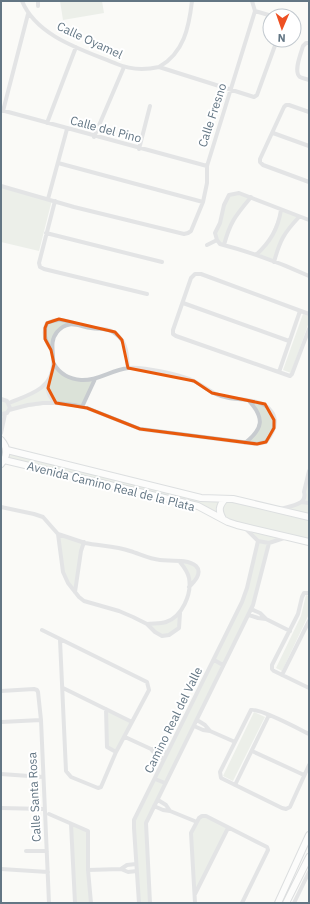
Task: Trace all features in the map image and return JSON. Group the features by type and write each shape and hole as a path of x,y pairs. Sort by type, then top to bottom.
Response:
{"main road":[{"path":"1,440 6,450 3,462"},
{"name":"Avenida Camino Real de la Plata","path":"6,450 201,498 233,499 309,517"},
{"name":"Avenida Camino Real de la Plata","path":"3,462 198,506 223,519 244,527 309,542"},
{"path":"223,519 219,510 220,505 225,499"},
{"path":"278,903 309,834"},
{"path":"286,903 309,857"}],"street":[{"name":"Calle Oyamel","path":"22,1 28,14 50,33 76,47 124,67 147,69 159,67 256,97 274,48"},
{"path":"159,67 169,61 183,41 190,23 192,1"},
{"path":"252,1 255,11 262,13"},
{"name":"Calle Fresno","path":"55,201 184,234 191,231 202,202 207,183 207,166 255,11"},
{"path":"2,110 28,14"},
{"path":"309,43 306,43 303,46 296,69 297,74 300,77 309,80"},
{"path":"47,123 76,47"},
{"path":"94,137 124,67"},
{"path":"309,112 286,105 260,159 260,162 263,165 309,182"},
{"path":"139,148 150,106"},
{"name":"Calle del Pino","path":"2,110 94,137 207,166"},
{"path":"48,199 67,129"},
{"path":"273,134 309,146"},
{"path":"58,163 202,202"},
{"path":"1,186 55,201 46,232 39,263 40,267 147,294"},
{"path":"309,220 239,193 229,195 224,205 220,223 215,233 220,244 256,255 307,275 309,270"},
{"path":"224,245 227,233 235,216 251,197"},
{"path":"256,255 267,245 274,235 280,222 281,210"},
{"path":"274,262 280,242 286,230 299,217"},
{"path":"46,232 162,262"},
{"path":"207,245 217,240"},
{"path":"309,314 200,274 195,274 191,278 173,330 173,334 279,372 292,375 309,329"},
{"path":"183,303 289,341"},
{"path":"279,372 300,310"},
{"path":"1,433 3,414 9,410 28,405 56,402 82,407 140,429 244,443 257,444 266,442 274,428 272,412 265,404 226,398 212,393 194,381 171,375 128,368 95,379 73,379 58,371 54,364 51,350 44,334 47,323 60,319 93,328 104,328 115,332 122,340 126,352 128,368"},
{"path":"51,350 52,340 57,331 64,326 74,323"},
{"path":"303,346 309,348"},
{"path":"54,364 48,381 49,394 51,399 56,402"},
{"path":"82,407 95,379"},
{"path":"9,403 32,394 48,381"},
{"path":"1,399 9,403"},
{"path":"244,443 256,432 260,424 260,416 256,409 248,401"},
{"path":"9,403 9,410"},
{"path":"301,503 309,471"},
{"path":"279,510 301,503 309,503"},
{"path":"1,507 43,517 58,534 84,542 126,550 151,559 180,562 195,566 198,570 198,577 189,587"},
{"path":"244,527 258,542 269,544 287,537"},
{"path":"58,534 63,572 68,583 84,601 119,611 147,624 155,632 162,636 169,635 179,628 180,613 188,596 188,572 180,562"},
{"path":"75,592 81,551 84,542"},
{"name":"Camino Real del Valle","path":"139,903 134,820 242,602 247,588 258,542"},
{"name":"Camino Real del Valle","path":"150,903 145,829 146,823 248,614 252,609 269,544"},
{"path":"309,593 304,593 298,614 272,665 272,669 274,671 309,688"},
{"path":"252,609 260,613 266,619 290,631"},
{"path":"147,624 165,623 180,613"},
{"path":"248,614 266,619"},
{"path":"282,675 309,621"},
{"path":"42,630 147,682 149,690 116,752 101,787 95,788 68,774 66,771 60,640"},
{"path":"214,660 223,665"},
{"path":"63,688 132,722"},
{"name":"Calle Santa Rosa","path":"1,692 37,690 41,720 49,903"},
{"path":"106,709 107,747 116,752"},
{"path":"309,734 269,715 256,710 251,710 220,772 220,776 221,778 286,809 290,807 309,765"},
{"path":"235,785 269,715"},
{"path":"1,722 41,720"},
{"path":"197,720 205,725 210,731"},
{"path":"194,726 235,742"},
{"path":"125,737 151,749 159,749 167,753"},
{"path":"151,749 156,755 164,758"},
{"path":"252,751 304,775"},
{"path":"1,774 43,777"},
{"path":"155,779 165,783"},
{"path":"158,800 166,805 170,811"},
{"path":"154,806 197,822"},
{"path":"1,808 44,809"},
{"path":"50,814 88,830 88,870 91,903"},
{"path":"195,903 191,833 202,816 206,816 267,847 268,850 242,903"},
{"path":"72,824 75,903"},
{"path":"195,894 228,828"},
{"path":"26,851 47,851"},
{"path":"121,869 127,865 136,864"},
{"path":"1,869 48,872"},
{"path":"88,870 121,869 128,872 137,871"},
{"path":"294,903 309,872"}],"highlighted area":[{"path":"59,319 115,332 122,340 128,368 194,381 212,393 265,404 274,420 274,428 266,442 257,444 140,429 87,408 56,403 48,388 54,364 51,350 45,339 45,328 47,323"}],"shaded area":[{"path":"60,1 102,1 104,13 63,20"},
{"path":"1,187 52,200 39,251 1,242"},
{"path":"239,193 251,197 235,216 224,245 220,244 215,233 229,195"},
{"path":"281,210 299,217 286,230 274,262 256,255 267,245"},
{"path":"303,314 309,316 309,322 291,373 283,370"},
{"path":"54,320 75,323 57,331 51,350 48,344 45,328"},
{"path":"54,364 63,373 72,378 95,379 82,407 56,403 9,410 5,414 1,433 1,399 9,403 32,394 49,381"},
{"path":"248,401 265,404 272,412 274,428 266,442 244,443 256,432 260,416"},
{"path":"1,441 7,451 201,498 225,499 279,509 301,503 309,471 309,542 287,537 269,543 256,598 146,823 149,903 139,903 134,820 242,602 258,541 243,527 210,512 4,461 1,464"},
{"path":"58,534 84,542 75,592 63,572"},
{"path":"180,561 195,566 198,573 189,587 189,578"},
{"path":"306,595 309,596 309,614 282,671 276,668 301,616"},
{"path":"180,613 180,621 174,633 162,636 147,624 165,623"},
{"path":"106,709 132,722 116,752 107,747"},
{"path":"254,712 265,717 233,781 223,776"},
{"path":"202,816 228,828 195,894 191,833"},
{"path":"71,824 88,831 91,903 75,903"}]}
